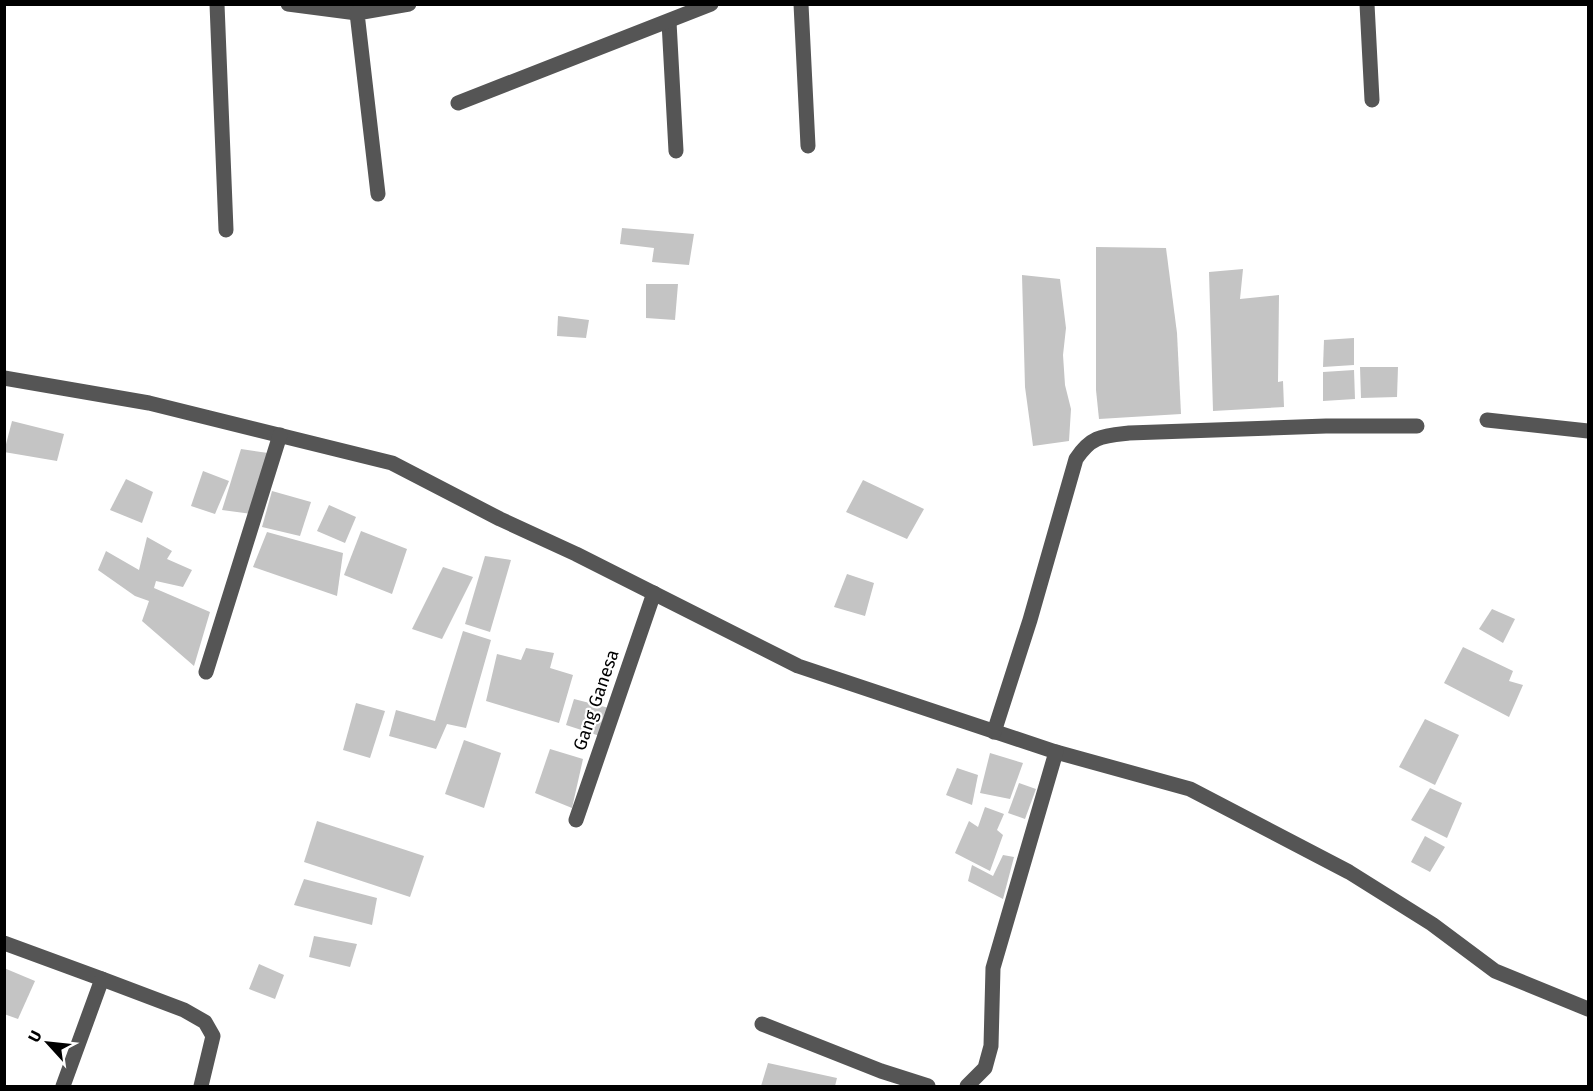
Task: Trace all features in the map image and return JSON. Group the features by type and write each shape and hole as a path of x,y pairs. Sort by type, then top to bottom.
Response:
{"street":[{"path":"217,4 226,230"},
{"path":"288,4 357,13 409,4"},
{"path":"458,103 711,4"},
{"path":"801,4 808,146"},
{"path":"1367,4 1372,100"},
{"path":"357,13 378,194"},
{"path":"669,22 676,151"},
{"path":"4,378 149,403 392,463 798,666 1056,752 1190,789 1349,872 1431,924 1495,971 1588,1009"},
{"path":"1487,420 1588,431"},
{"path":"994,732 1030,620 1076,459 1086,444 1103,436 1129,433 1326,426 1417,426"},
{"path":"206,672 280,435"},
{"name":"Gang Ganesa","path":"576,820 654,593"},
{"path":"967,1086 986,1068 991,1046 993,969 1056,752"},
{"path":"4,943 184,1010 205,1022 213,1036 201,1086"},
{"path":"63,1086 102,979"},
{"path":"762,1024 880,1071 928,1086"}],"building":[{"path":"622,228 694,234 689,265 652,262 654,248 620,244"},
{"path":"1096,247 1166,248 1177,333 1181,414 1099,419 1096,390"},
{"path":"1243,269 1240,299 1279,295 1278,382 1283,381 1284,407 1213,411 1209,272"},
{"path":"1022,275 1060,279 1066,328 1063,355 1065,385 1071,409 1069,441 1033,446 1025,387"},
{"path":"646,284 678,284 675,320 646,318"},
{"path":"558,316 589,320 586,338 557,336"},
{"path":"1354,338 1354,365 1323,367 1324,340"},
{"path":"1360,367 1398,367 1397,397 1361,398"},
{"path":"1354,370 1355,399 1323,401 1323,372"},
{"path":"12,421 64,434 57,461 4,452"},
{"path":"241,449 268,453 252,514 222,510"},
{"path":"203,471 229,481 215,514 191,506"},
{"path":"126,479 153,492 142,523 110,510"},
{"path":"863,480 924,509 907,539 846,512"},
{"path":"272,491 311,502 300,536 262,527"},
{"path":"329,505 356,517 345,543 317,531"},
{"path":"361,531 407,549 392,594 344,575"},
{"path":"267,532 343,553 337,596 253,567"},
{"path":"147,537 172,551 167,559 192,570 183,587 156,581 154,588 210,612 194,666 142,621 149,601 135,596 98,570 106,551 139,570"},
{"path":"485,556 511,560 490,632 465,624"},
{"path":"443,567 473,577 442,639 412,629"},
{"path":"847,574 874,583 865,616 834,607"},
{"path":"1492,609 1515,619 1503,643 1479,629"},
{"path":"463,631 491,640 466,728 447,724 436,749 389,736 396,710 435,721"},
{"path":"1463,647 1513,671 1509,681 1523,685 1509,717 1444,683"},
{"path":"526,648 554,653 550,668 573,675 559,723 486,701 497,654 521,660"},
{"path":"574,699 609,708 600,736 566,725"},
{"path":"356,703 385,711 370,758 343,750"},
{"path":"1425,719 1459,735 1435,785 1399,767"},
{"path":"464,740 501,753 484,808 445,794"},
{"path":"550,749 583,759 572,808 535,793"},
{"path":"990,753 1023,763 1010,799 980,793"},
{"path":"957,768 978,775 972,805 946,795"},
{"path":"1019,783 1036,789 1025,819 1008,813"},
{"path":"1430,788 1462,803 1447,838 1411,820"},
{"path":"985,807 1004,814 997,830 1003,835 990,871 955,853 969,821 978,827"},
{"path":"317,821 424,856 410,897 304,862"},
{"path":"1425,836 1445,847 1430,872 1411,862"},
{"path":"1003,855 1014,857 1003,899 968,881 972,865 993,876"},
{"path":"304,879 377,898 372,925 294,905"},
{"path":"314,936 357,944 350,967 309,957"},
{"path":"259,964 284,975 275,999 249,989"},
{"path":"4,968 35,981 18,1019 4,1014"},
{"path":"768,1063 837,1078 835,1086 761,1086"}]}
